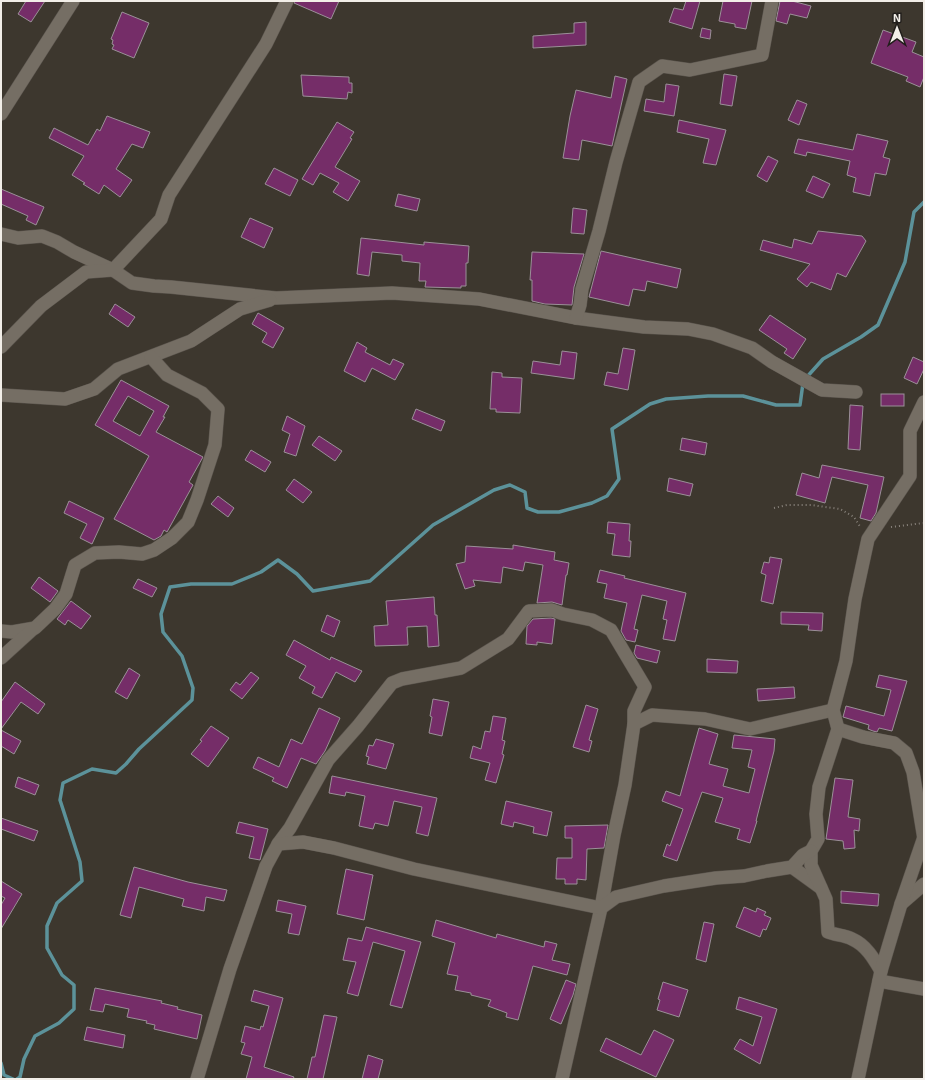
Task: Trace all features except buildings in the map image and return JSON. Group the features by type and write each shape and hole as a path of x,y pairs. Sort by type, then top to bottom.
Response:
{"street":[{"path":"1,114 73,1"},
{"path":"1,347 41,306 86,272 113,270 161,220 169,195 266,44 286,1"},
{"path":"576,318 616,162 639,82 662,66 690,70 762,55 772,1"},
{"path":"1,234 18,238 42,236 113,270 132,283 276,298 392,294 478,299 576,318 644,327 688,329 713,334 752,348 772,362 822,390 856,392"},
{"path":"1,395 65,399 94,389 118,369 191,341 240,309 276,298"},
{"path":"1,658 55,609 66,594 75,565 95,553 119,552 142,554 154,550 172,538 188,522 197,500 215,445 218,409 202,393 168,376 151,357"},
{"path":"792,867 803,855 811,851 818,839 816,814 819,787 838,729 833,710 846,661 855,599 872,533 910,476 910,431 924,402"},
{"path":"197,1079 230,969 266,866 278,844 290,828 328,760 392,684 402,678 460,668 508,639 529,611 552,610 563,614 592,620 610,630 646,687 634,711 634,724 625,785 614,834 601,908 562,1079"},
{"path":"1,631 12,632 34,628"},
{"path":"634,724 652,714 705,719 750,729 833,710"},
{"path":"838,729 863,737 894,743 906,753 913,772 924,839 901,904 880,976 858,1079"},
{"path":"278,844 303,842 334,848 414,869 601,908 616,897 664,886 716,878 744,876 767,870 812,865"},
{"path":"811,851 812,865 826,899 828,932 834,935 852,938 863,946 873,957 880,976"},
{"path":"792,867 822,889"},
{"path":"901,904 924,884"},
{"path":"880,976 924,989"}],"path":[{"path":"774,508 787,505 811,505 840,509 854,517 872,533 924,523"}],"waterway":[{"path":"806,378 823,359 861,337 878,325 905,262 914,212 924,202"},
{"path":"17,1079 20,1077 24,1059 35,1036 59,1023 74,1009 74,985 62,975 47,948 47,926 57,903 82,881 80,862 60,800 63,783 92,769 116,773 139,749 192,700 193,688 182,656 163,632 161,614 170,587 191,584 232,584 261,572 278,560 297,574 313,591 370,581 433,525 494,490 510,485 525,492 527,508 538,512 559,512 592,503 607,496 619,479 612,429 650,404 666,399 708,396 743,396 776,405 800,405 803,383"},
{"path":"1,1063 4,1075 13,1079"}]}
